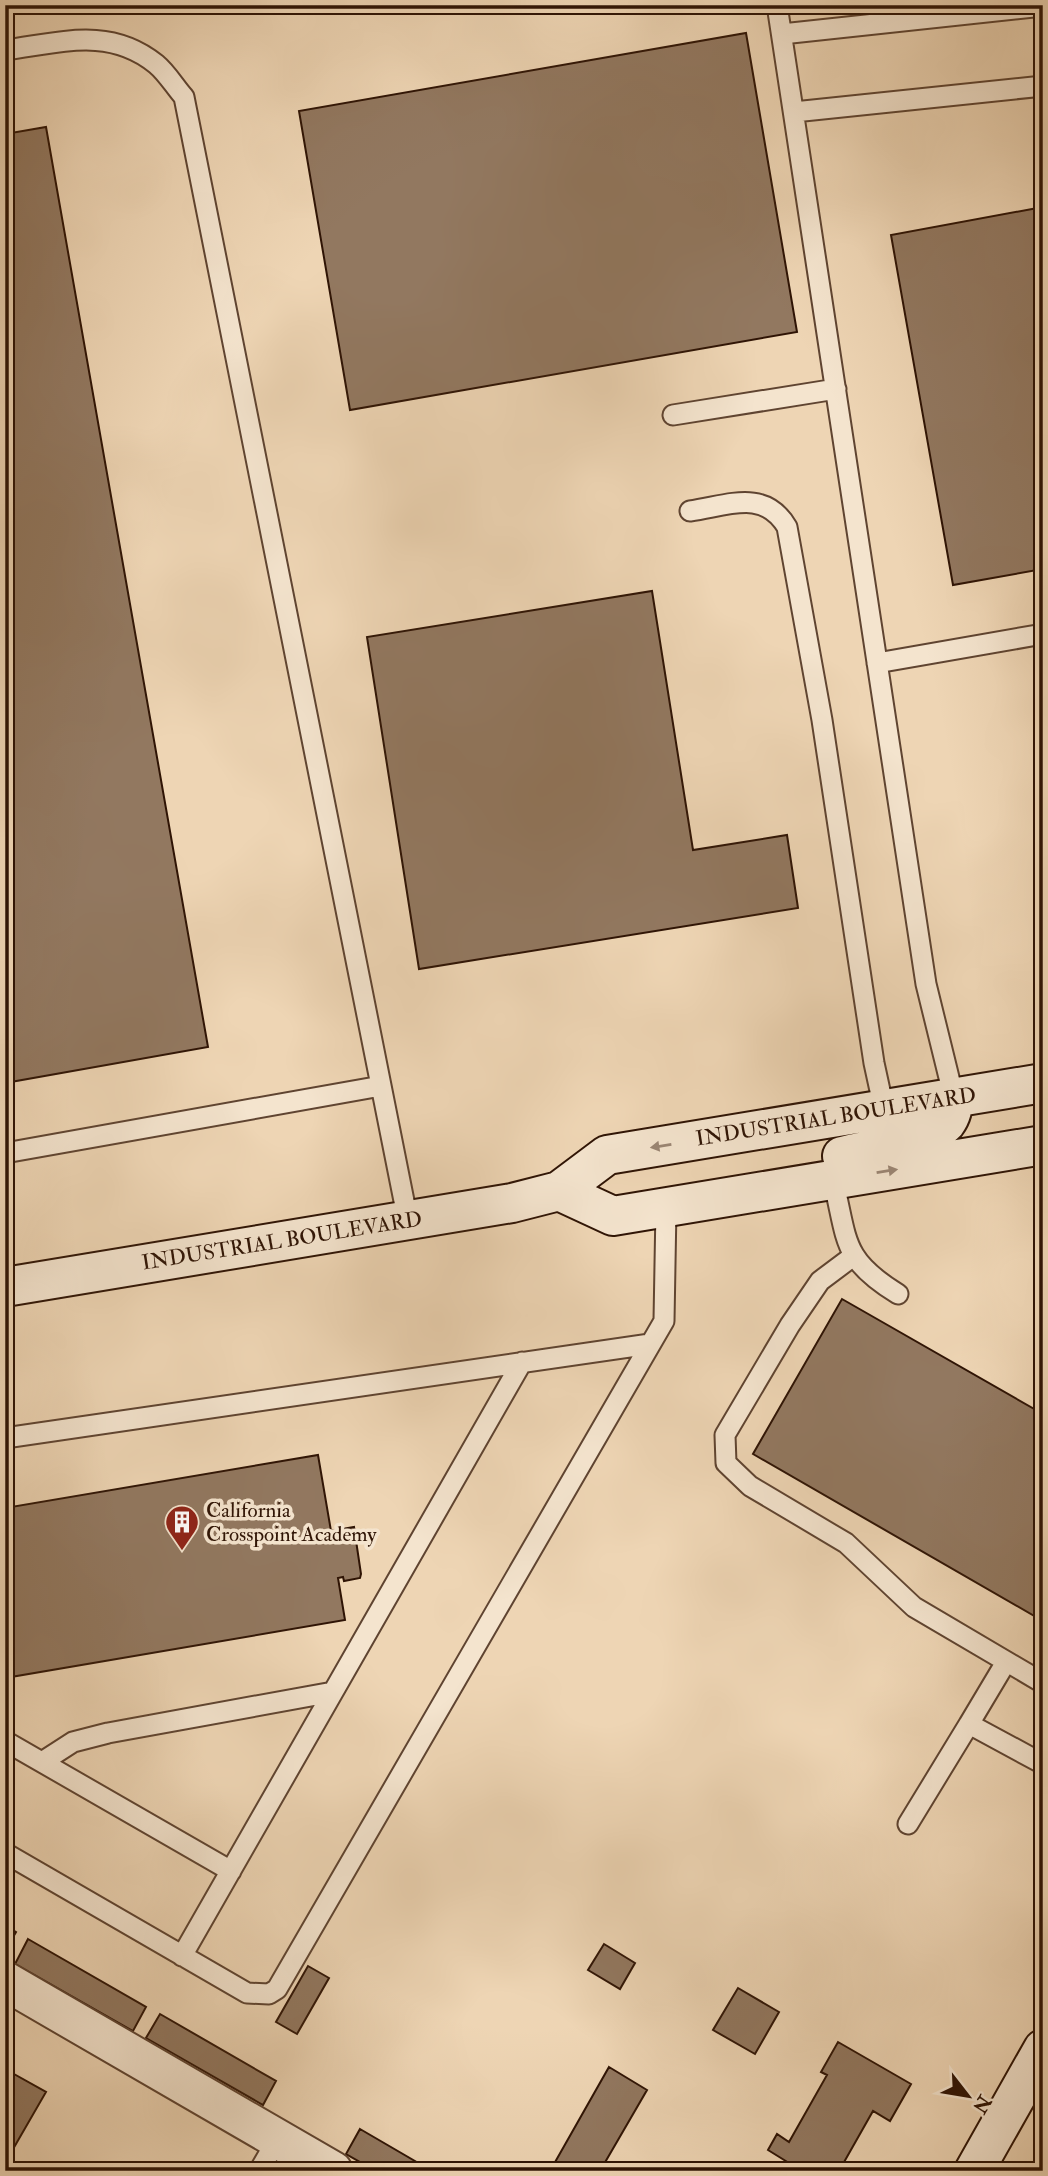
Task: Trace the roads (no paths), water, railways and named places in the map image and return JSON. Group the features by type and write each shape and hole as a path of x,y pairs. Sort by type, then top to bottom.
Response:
{"main road":[{"name":"INDUSTRIAL BOULEVARD","path":"5,1287 512,1203 559,1191 607,1155 1043,1083"},
{"path":"771,1190 821,1161 919,1137 939,1128 953,1112 954,1098"},
{"path":"559,1191 613,1216 1043,1145"},
{"path":"5,1981 268,2155 333,2171"},
{"path":"974,2171 1043,2049"}],"lane":[{"path":"777,5 926,984 954,1098"},
{"path":"782,34 1043,6"},
{"path":"5,50 98,38 130,49 157,65 184,97 408,1221"},
{"path":"793,112 1043,86"},
{"path":"673,415 836,389"},
{"path":"690,512 754,502 778,512 787,527 822,720 874,1063 884,1109"},
{"path":"877,663 1043,634"},
{"path":"5,1153 381,1086"},
{"path":"833,1180 852,1257 869,1276 898,1294"},
{"path":"5,1853 247,1993 269,1994 277,1989 650,1344 666,1310 666,1208"},
{"path":"852,1257 820,1281 790,1325 725,1435 726,1463 750,1486 846,1543 914,1607 1043,1683"},
{"path":"5,1438 650,1344"},
{"path":"182,1956 522,1362"},
{"path":"908,1824 1006,1662"},
{"path":"42,1762 73,1742 108,1733 333,1692"},
{"path":"969,1724 1043,1764"},
{"path":"5,1741 231,1871"}],"place":[{"name":"California Crosspoint Academy","path":"182,1552"}]}
